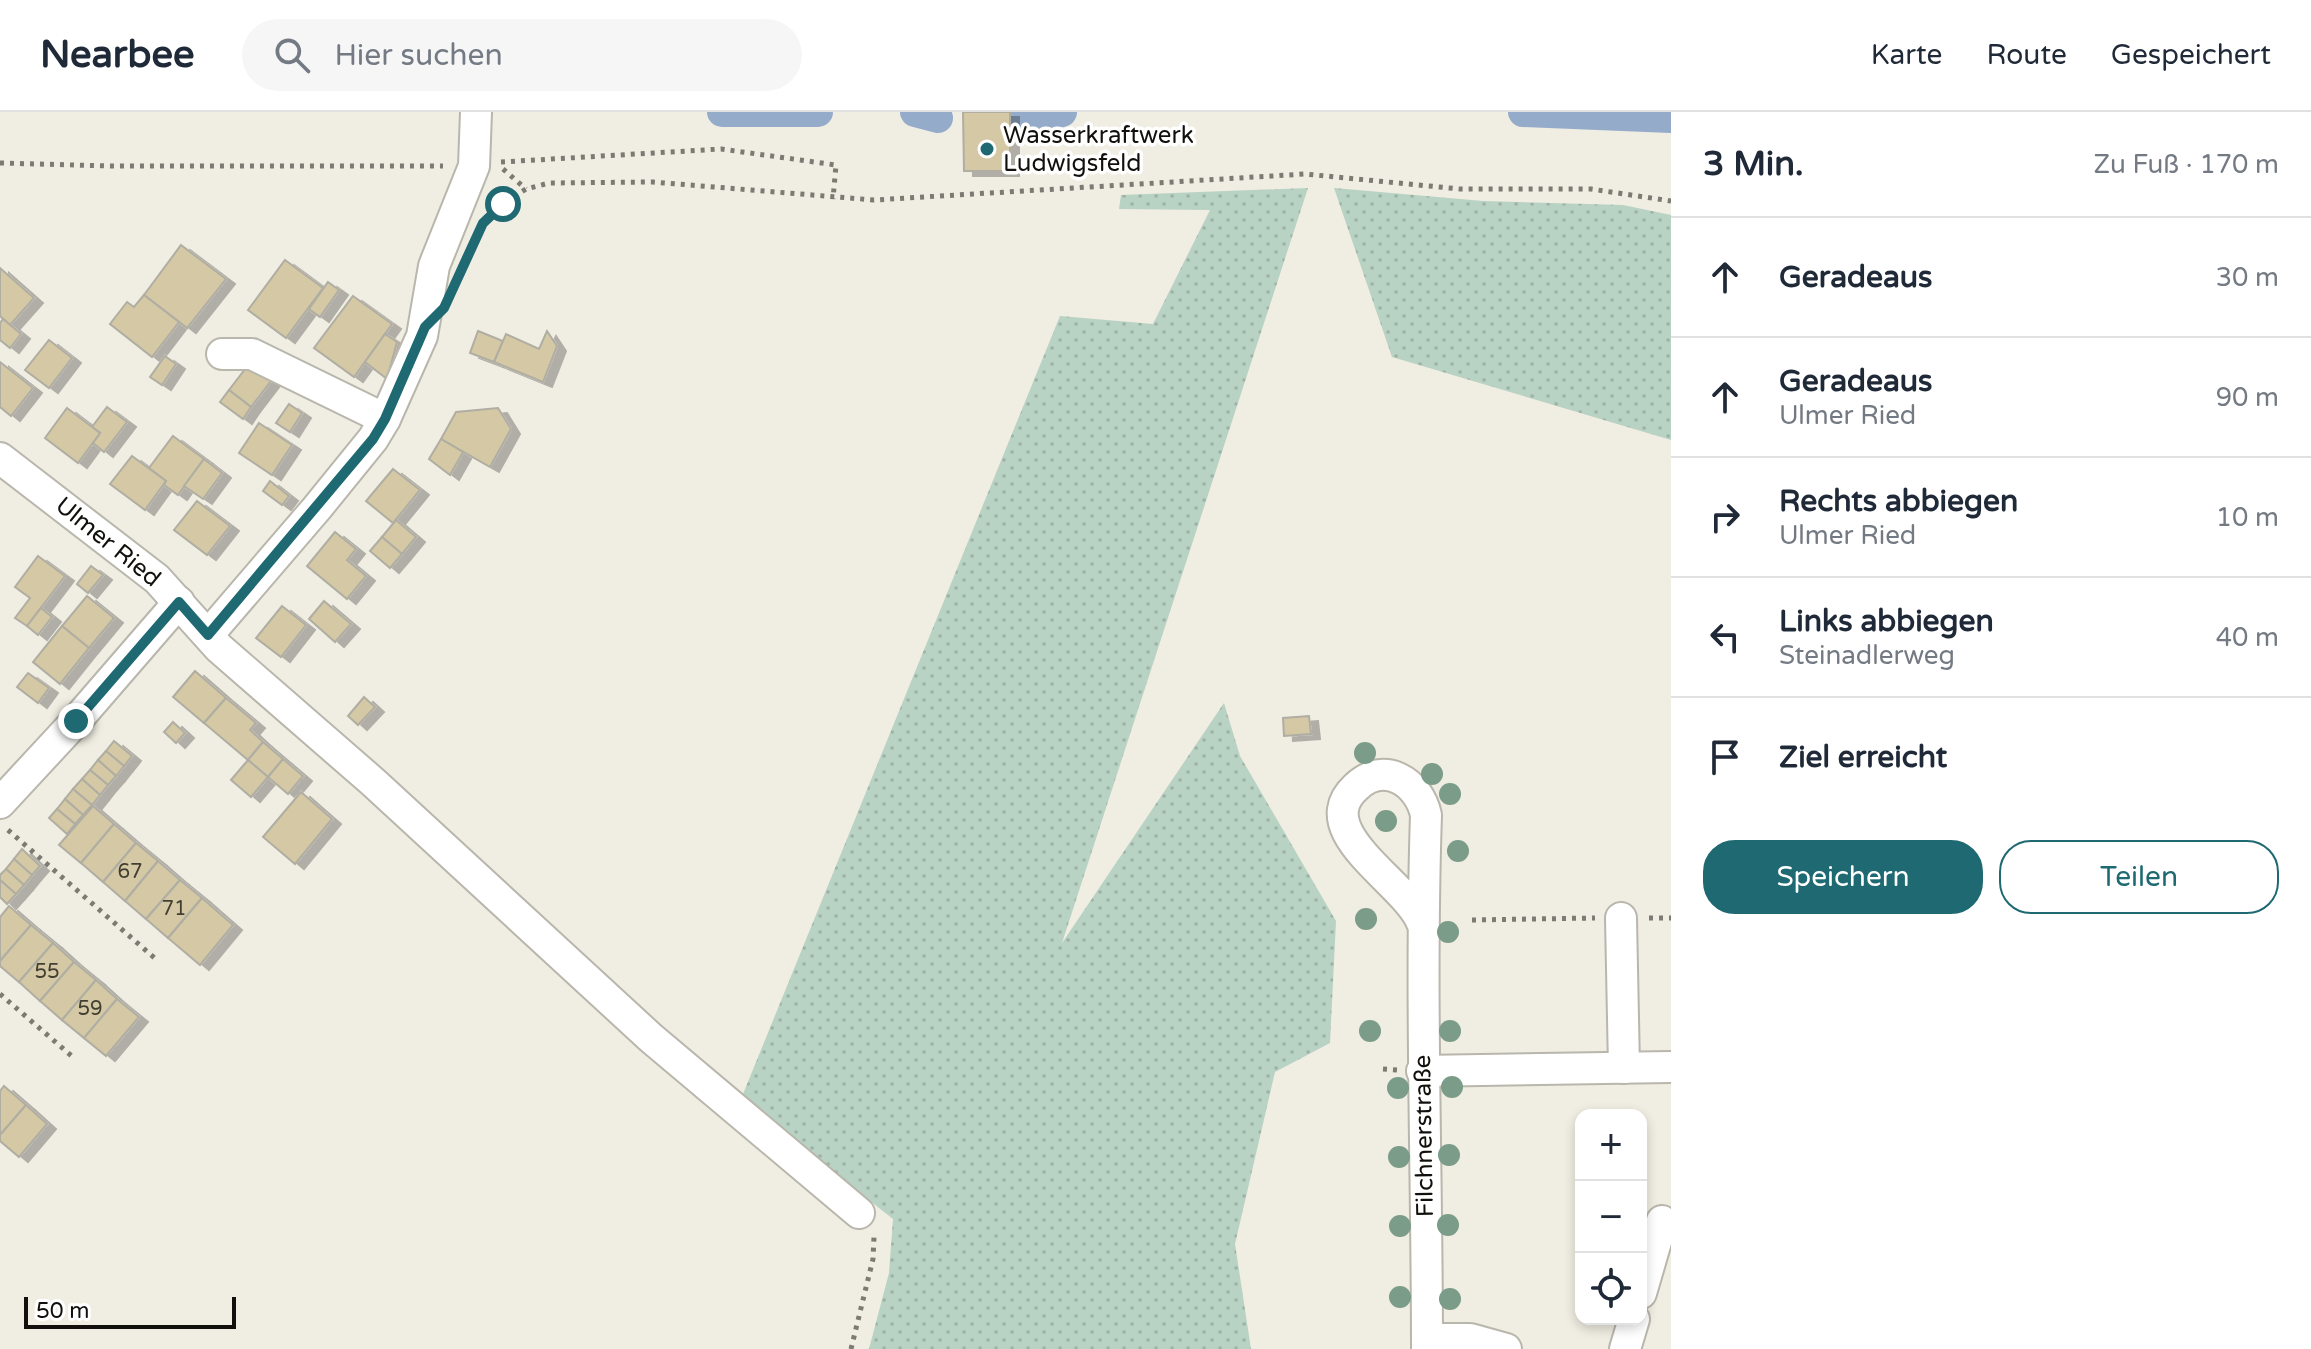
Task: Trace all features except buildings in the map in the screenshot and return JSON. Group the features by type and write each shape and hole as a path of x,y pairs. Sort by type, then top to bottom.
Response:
{"street":[{"path":"208,635 317,508 373,439 385,419 422,336 434,266 469,217 476,112"},
{"path":"222,354 252,354 385,419"},
{"name":"Ulmer Ried","path":"0,458 140,565 208,635 651,1038 859,1213"},
{"path":"0,803 179,602"},
{"path":"1621,918 1624,1068"},
{"name":"Filchnerstraße","path":"1422,923 1427,1344"},
{"path":"1422,1071 1671,1067"},
{"path":"1647,1272 1662,1221"},
{"path":"1625,1349 1632,1325"},
{"path":"1427,1344 1470,1339 1506,1349"}],"path":[{"path":"526,189 502,168 490,162 721,149 836,165 833,199"},
{"path":"0,163 112,166 474,162"},
{"path":"469,217 503,204 526,189 549,183 653,182 874,200 1305,174 1460,189 1591,189 1671,201"},
{"path":"0,824 158,961"},
{"path":"1472,920 1671,918"},
{"path":"0,994 74,1058"},
{"path":"851,1349 874,1249 872,1230 859,1213"}],"green space":[{"path":"1308,188 1062,943 1224,703 1240,756 1336,921 1330,1043 1275,1072 1235,1244 1251,1349 869,1349 889,1273 893,1219 741,1099 1060,316 1153,324 1210,210 1119,209 1121,195"},
{"path":"1334,188 1483,201 1623,205 1671,215 1671,440 1392,357"}],"waterway":[{"path":"722,112 818,112"},
{"path":"915,112 938,118"},
{"path":"1010,126 1062,112"},
{"path":"1523,112 1671,118"}],"place":[{"name":"Wasserkraftwerk Ludwigsfeld","path":"987,149"}],"route":[{"path":"76,721 179,602 208,635 317,508 373,439 385,419 425,327 444,308 483,223 503,204"}]}
